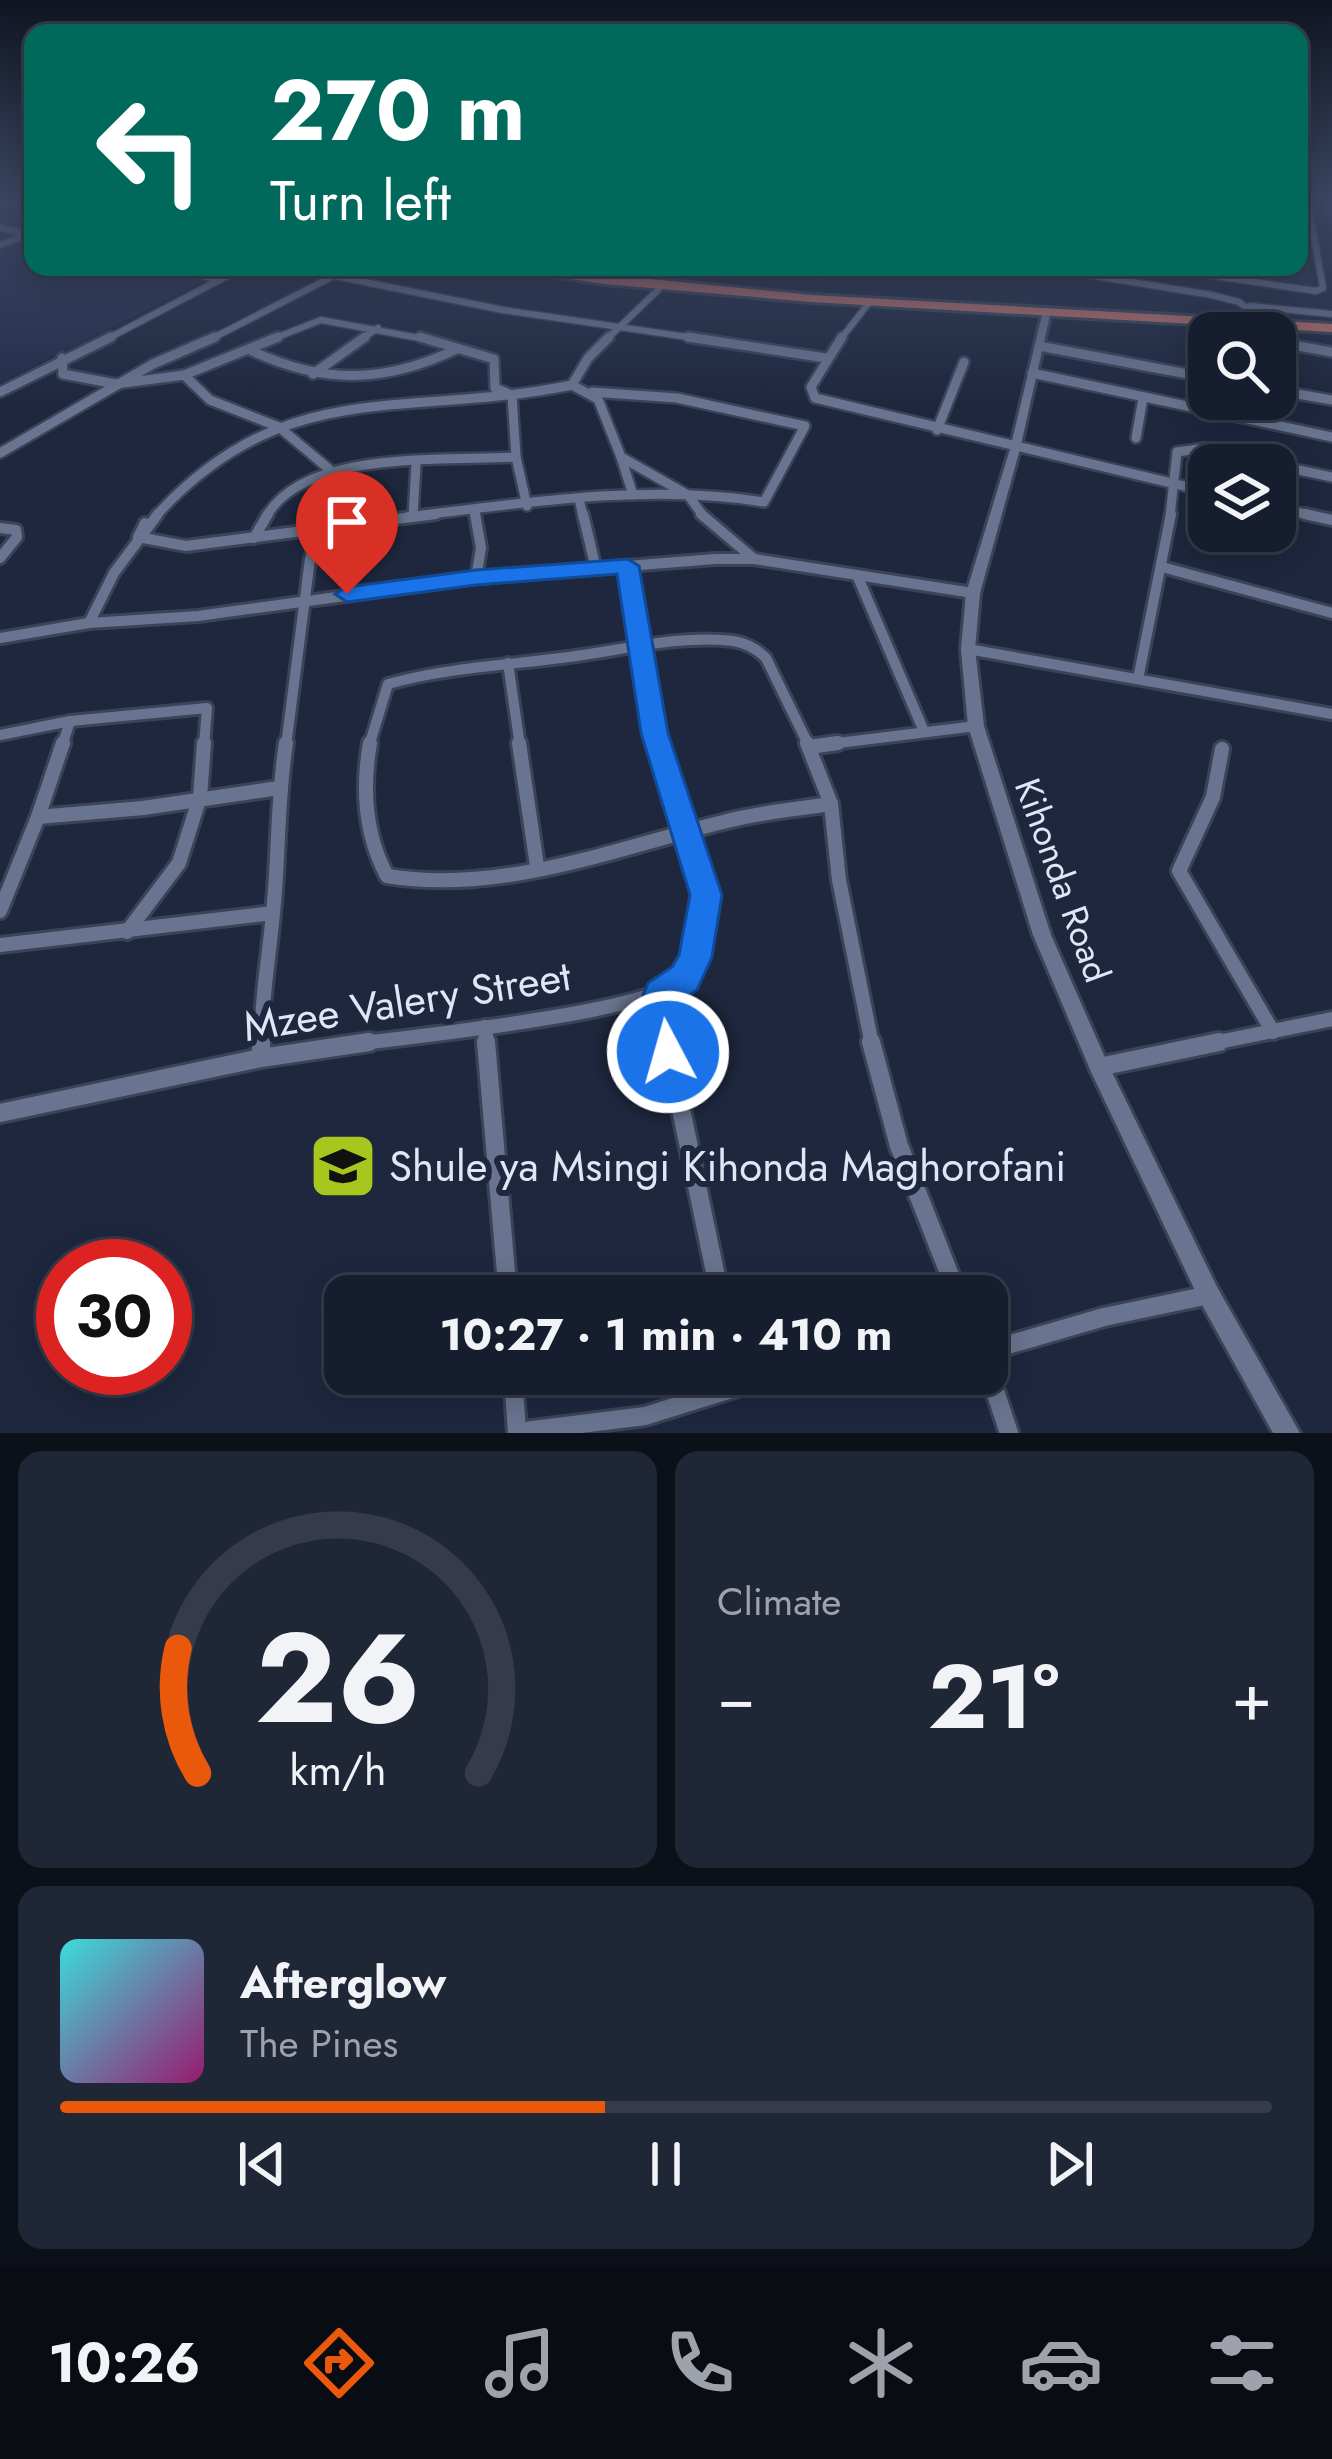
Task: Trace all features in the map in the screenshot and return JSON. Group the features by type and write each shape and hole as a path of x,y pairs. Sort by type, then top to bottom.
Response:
{"highway":[{"path":"565,276 658,289 868,304 1188,319"},
{"path":"1296,325 1332,328"}],"street":[{"path":"1211,276 1306,291 1323,288 1319,270"},
{"path":"202,276 220,280"},
{"path":"0,392 227,276"},
{"path":"0,453 116,384 335,276 503,310 826,358"},
{"path":"1098,276 1197,291 1245,306 1332,314"},
{"path":"1321,278 1332,279"},
{"path":"572,385 588,358 658,289"},
{"path":"868,304 826,358 811,387 815,398 1188,488"},
{"path":"1245,306 1252,312"},
{"name":"Kihonda Road","path":"1047,311 1016,445 973,593 968,649 976,726 1042,935 1099,1066 1209,1295 1287,1433"},
{"path":"62,358 63,374 116,384 184,375 252,351 312,322 380,327 494,359 495,388 512,394"},
{"path":"313,374 380,327"},
{"path":"1039,346 1188,374"},
{"path":"1296,346 1332,352"},
{"path":"252,351 287,370 346,380 415,371 457,349"},
{"path":"937,430 964,362"},
{"path":"1032,373 1332,437"},
{"path":"184,375 210,400 279,427 329,469"},
{"path":"89,623 108,579 145,523 171,496 294,418 403,400 512,394 572,385 592,392 665,396 806,426 767,501 632,495 413,515 186,546 138,537 145,523"},
{"path":"592,392 632,495"},
{"path":"1296,393 1332,400"},
{"path":"512,394 527,506"},
{"path":"1136,438 1142,398"},
{"path":"1138,679 1162,567 1176,456 1181,448 1188,448"},
{"path":"254,538 275,501 329,469 517,457"},
{"path":"621,457 688,495 701,514 754,559"},
{"path":"413,515 416,464"},
{"path":"1296,469 1332,477"},
{"path":"580,502 596,569"},
{"path":"475,512 481,548 476,578"},
{"path":"1296,512 1332,520"},
{"path":"0,528 16,530 17,536 0,558"},
{"path":"261,1058 261,995 273,913 279,788 304,633 304,600 320,530"},
{"path":"0,638 89,623 198,616 476,578 754,559 973,593"},
{"path":"628,566 655,733 706,895 700,940 685,978 661,995 671,1081 716,1275"},
{"path":"1162,567 1332,613"},
{"path":"857,575 922,729"},
{"path":"831,804 685,832 590,857 412,884 387,876 374,859 369,837 373,712 388,684 447,668 638,644 718,640 755,648 778,677 831,804 839,880 869,1035 899,1146 950,1275"},
{"path":"968,649 1332,713"},
{"path":"508,663 537,866"},
{"path":"0,735 70,721 207,708 200,797 179,863 127,932"},
{"path":"0,911 70,721"},
{"path":"809,747 922,729 976,726"},
{"path":"1222,749 1222,774 1214,797 1182,855 1178,872 1273,1031"},
{"path":"38,817 143,808 279,788"},
{"path":"0,945 273,913"},
{"name":"Mzee Valery Street","path":"0,1113 261,1058 485,1027 661,995"},
{"path":"1099,1066 1332,1019"},
{"path":"485,1027 506,1275"},
{"path":"1008,1346 1105,1317 1209,1295"},
{"path":"514,1395 517,1432 645,1417 699,1395"},
{"path":"996,1395 1009,1433"}],"shaded area":[{"path":"0,270 24,270 24,276 188,276 206,280 0,383"},
{"path":"1310,270 1313,289 1229,276 1308,276"}],"place":[{"name":"Shule ya Msingi Kihonda Maghorofani","path":"343,1166"}],"route":[{"path":"347,594 628,566 644,688 664,768 706,895 695,957 685,978 661,995 668,1052"}]}
